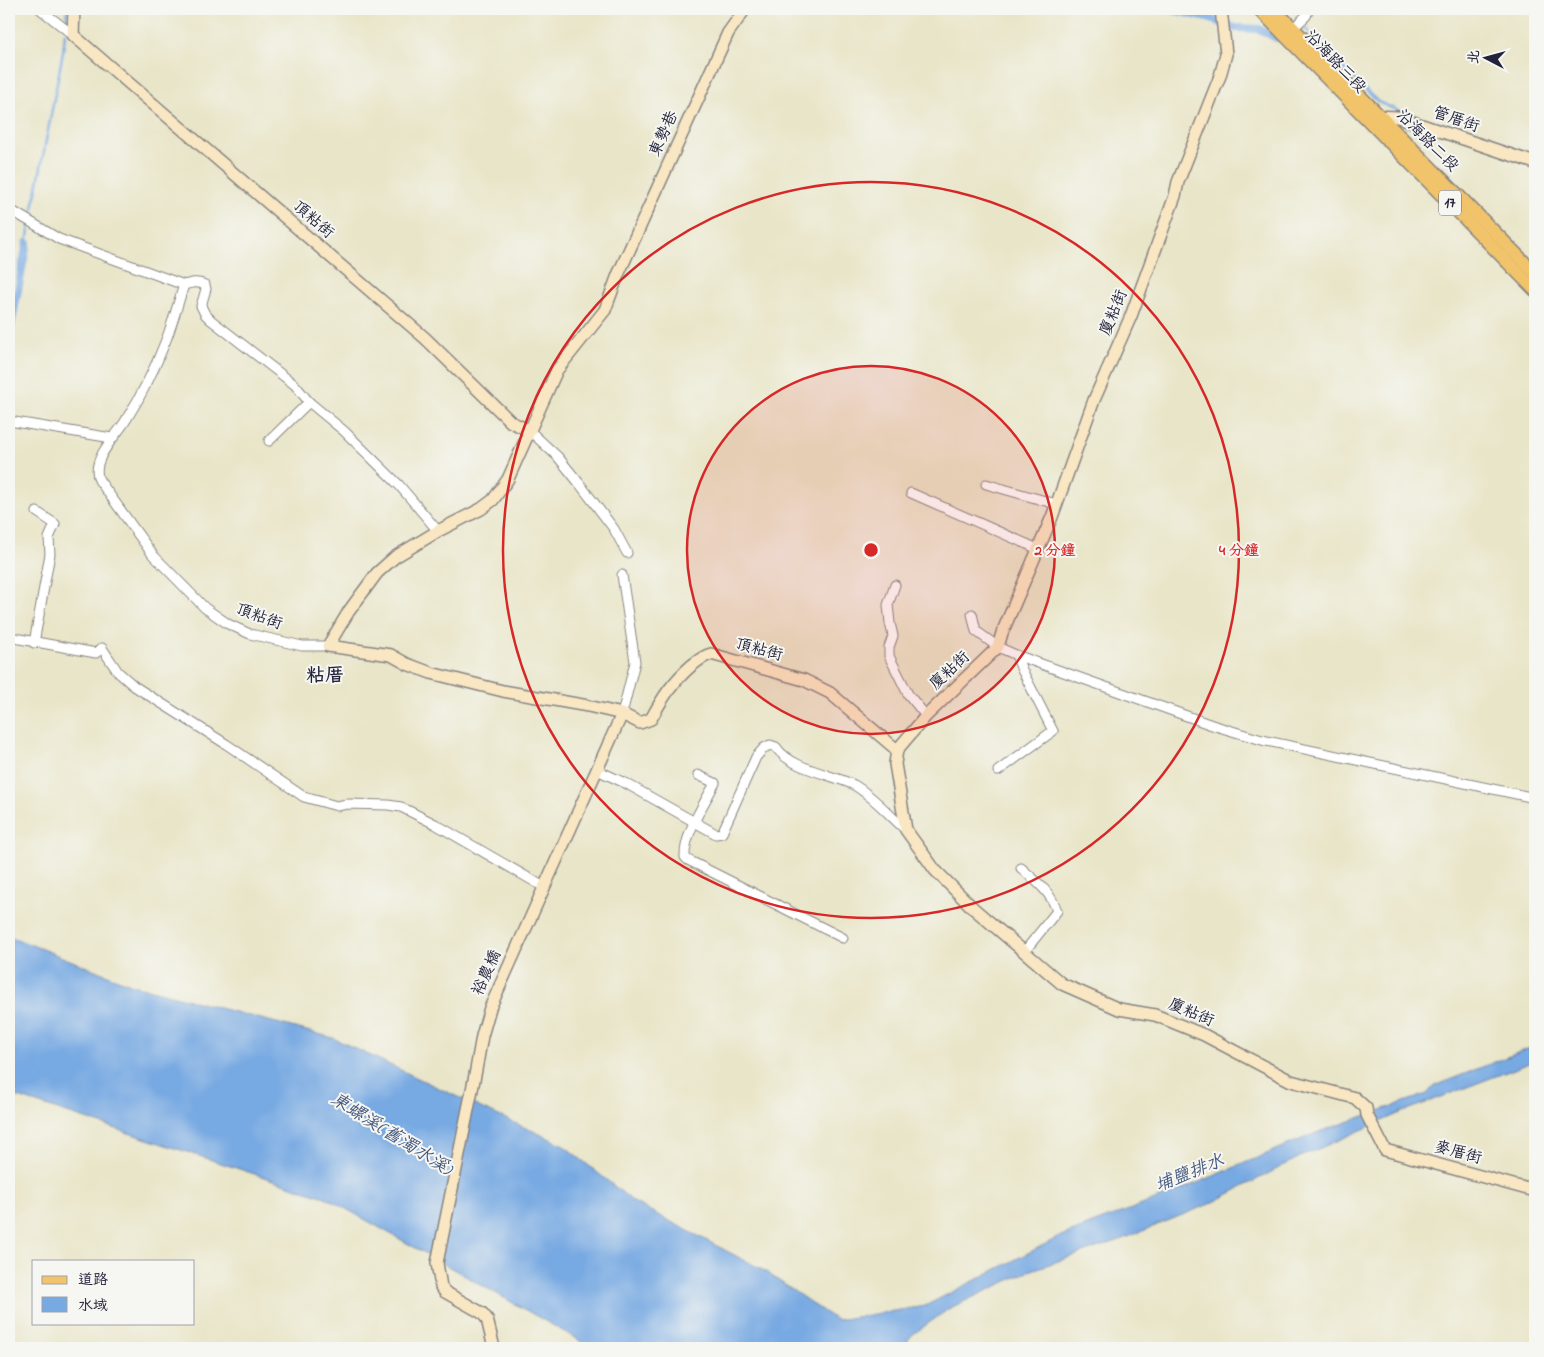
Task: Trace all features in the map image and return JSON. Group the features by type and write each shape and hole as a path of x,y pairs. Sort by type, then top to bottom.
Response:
{"main road":[{"name":"沿海路三段","path":"1259,9 1290,32 1380,116"},
{"name":"沿海路三段","path":"1274,9 1290,32 1366,116"},
{"name":"沿海路二段","path":"1366,116 1535,290"},
{"name":"沿海路二段","path":"1380,116 1535,273"}],"street":[{"path":"40,9 73,35"},
{"path":"73,35 74,9"},
{"name":"東勢巷","path":"530,431 557,370 605,310 618,276 728,33 745,9"},
{"path":"1290,32 1306,16 1309,9"},
{"name":"廈粘街","path":"1222,18 1226,54 1220,76 1178,182 1131,316 1094,400 1056,504 1002,633 998,647 926,716 896,750 895,764 906,830 935,870 973,908 1062,984 1119,1009 1155,1015 1204,1035 1291,1081 1355,1098 1366,1108 1367,1115 1379,1140"},
{"name":"頂粘街","path":"73,35 425,338 511,422 530,431 558,458 579,483 614,529 627,553"},
{"name":"管厝街","path":"1366,116 1398,117 1535,164"},
{"path":"9,209 59,239 184,285 200,282 205,285 206,289 201,306 205,314 295,385 309,402 344,431 399,485 438,531"},
{"name":"頂粘街","path":"184,285 166,341 125,422 112,438 97,464 97,475 153,555 205,608 228,624 250,634 302,646 328,646 391,655 407,664 452,678 503,691 622,714 640,723 651,719 664,695 676,680 704,656 711,654 804,680 830,693 896,750"},
{"path":"269,441 309,402"},
{"path":"9,421 112,438"},
{"path":"328,646 349,612 377,573 395,557 493,500 508,479 530,431"},
{"path":"986,484 1056,504"},
{"path":"911,493 1038,549"},
{"path":"34,643 50,554 49,538 55,524 37,512"},
{"path":"622,575 635,662 622,714"},
{"path":"895,585 888,605 893,636 889,647 889,656 908,694 926,716"},
{"path":"972,614 976,631 998,647 1212,725 1262,740 1535,798"},
{"path":"9,637 96,653 102,648 118,672 134,686 226,744 304,797 337,806 347,804 401,807 435,824 544,887"},
{"path":"998,771 1053,731 1016,655"},
{"name":"裕農橋","path":"494,1348 487,1318 482,1313 445,1292 441,1287 437,1263 473,1080 490,1008 622,714"},
{"path":"597,770 627,784 716,834 722,833 756,757 764,748 770,745 776,746 780,753 806,768 854,785 906,830"},
{"path":"698,775 715,783 695,822 685,849 685,858 843,938"},
{"path":"1022,868 1046,890 1055,902 1058,911 1024,952"},
{"name":"麥厝街","path":"1379,1140 1385,1150 1535,1191"}],"water":[{"name":"東螺溪(舊濁水溪)","path":"9,936 133,985 333,1038 562,1144 635,1203 763,1270 836,1320 925,1306 1061,1236 1173,1193 1319,1132 1427,1094 1434,1086 1535,1046 1535,1061 1405,1111 1302,1156 1212,1203 1123,1239 1029,1271 950,1308 912,1335 902,1348 593,1348 325,1197 9,1094"}],"waterway":[{"path":"66,27 67,9"},
{"path":"1168,9 1208,18 1235,28 1259,29 1276,38"},
{"path":"1302,30 1306,29 1378,102 1401,112"},
{"path":"31,219 65,33"},
{"path":"1482,139 1535,157"},
{"path":"27,243 30,224"},
{"path":"9,337 27,243"}],"district":[{"name":"粘厝","path":"325,676"}],"water label":[{"name":"埔鹽排水","path":"1190,1174"}]}
